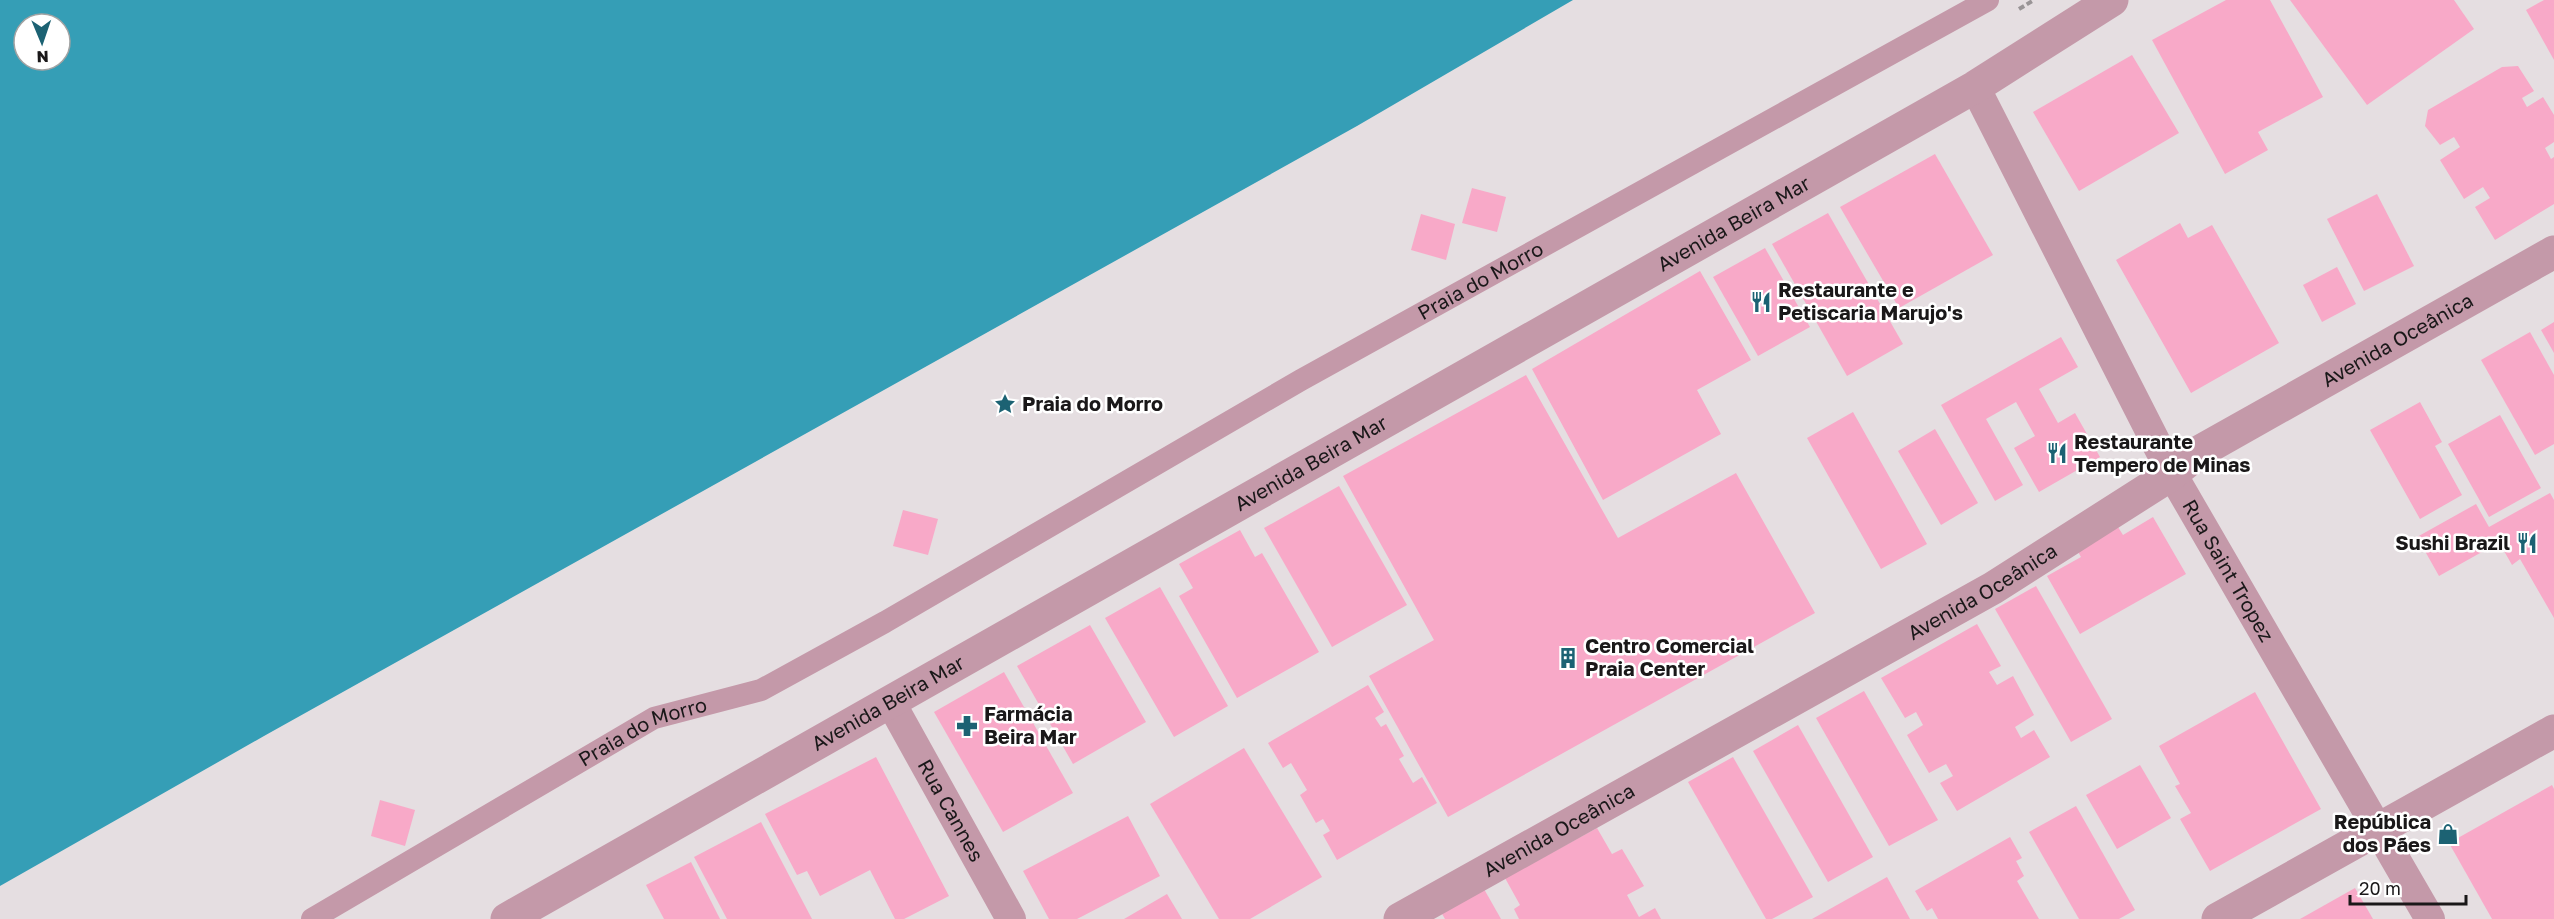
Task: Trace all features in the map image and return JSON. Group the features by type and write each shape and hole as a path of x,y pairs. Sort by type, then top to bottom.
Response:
{"street":[{"name":"Praia do Morro","path":"312,919 654,718 760,690 874,628 1301,380 1988,0"},
{"name":"Avenida Beira Mar","path":"507,919 1975,87 2112,0"},
{"name":"Rua Saint Tropez","path":"1975,87 2172,474 2430,919"},
{"name":"Avenida Oceânica","path":"1400,919 1993,588 2172,474 2199,452 2554,252"},
{"name":"Rua Cannes","path":"891,703 1011,919"},
{"path":"2218,919 2554,730"}],"water":[{"path":"0,0 1573,0 1357,126 264,736 0,886"}],"building":[{"path":"2226,0 2270,0 2323,97 2258,132 2268,150 2225,174 2152,40"},
{"path":"2290,0 2454,0 2474,29 2367,105"},
{"path":"2544,0 2554,0 2554,60 2526,10"},
{"path":"2132,55 2179,133 2079,191 2033,112"},
{"path":"2518,66 2534,91 2522,98 2527,107 2543,97 2554,115 2554,142 2545,148 2551,159 2554,157 2554,204 2495,240 2475,207 2490,198 2483,187 2464,199 2440,160 2460,147 2454,137 2440,145 2425,126 2428,110 2502,67"},
{"path":"1935,154 1993,255 1899,308 1840,207"},
{"path":"1472,188 1506,197 1497,232 1462,223"},
{"path":"2377,194 2414,266 2364,291 2327,219"},
{"path":"1828,213 1903,344 1847,376 1772,244"},
{"path":"1421,214 1455,224 1446,260 1411,250"},
{"path":"2180,223 2188,238 2212,225 2279,343 2191,393 2116,260"},
{"name":"Restaurante e Petiscaria Marujo's","path":"1765,248 1810,327 1758,356 1713,277"},
{"path":"2337,267 2356,304 2322,322 2303,285"},
{"path":"1700,271 1751,360 1697,390 1721,434 1603,500 1532,369"},
{"path":"2554,322 2554,353 2541,330"},
{"path":"2530,332 2554,375 2554,444 2535,455 2481,360"},
{"path":"2061,337 2078,367 2039,389 2058,423 2075,413 2100,457 2039,492 2014,448 2035,436 2016,402 1986,419 2023,485 1995,501 1941,405"},
{"name":"Centro Comercial Praia Center","path":"1526,375 1618,538 1736,473 1815,613 1448,817 1369,676 1434,640 1343,476"},
{"path":"2420,402 2442,442 2435,446 2462,495 2420,519 2370,430"},
{"path":"1853,412 1927,544 1881,569 1807,438"},
{"path":"2500,415 2541,488 2489,517 2448,444"},
{"path":"1935,429 1978,503 1941,525 1898,451"},
{"path":"1339,486 1407,605 1332,647 1264,528"},
{"path":"2550,493 2554,500 2554,618 2520,559 2512,565 2495,535 2498,543 2439,576 2417,537 2476,504 2489,527"},
{"path":"903,510 938,519 928,555 893,546"},
{"path":"2153,517 2186,574 2080,634 2047,576 2081,557 2077,550 2118,527 2123,535"},
{"path":"1240,530 1255,557 1262,553 1319,652 1237,698 1179,596 1193,588 1179,564"},
{"path":"2036,586 2112,719 2071,742 1995,609"},
{"path":"1160,587 1228,706 1174,737 1105,618"},
{"path":"1977,624 2001,666 1989,672 1997,685 2013,676 2034,715 2015,727 2021,738 2034,730 2050,757 1957,811 1940,783 1953,776 1946,764 1929,773 1907,735 1923,725 1916,712 1905,718 1881,678"},
{"path":"1090,625 1146,722 1073,764 1017,666"},
{"path":"1004,672 1073,793 1003,832 934,712"},
{"path":"1368,685 1384,712 1375,718 1381,727 1386,724 1404,756 1399,759 1413,783 1422,777 1437,803 1337,860 1323,835 1330,831 1323,819 1316,823 1300,795 1307,790 1291,763 1283,768 1268,743"},
{"path":"1864,691 1938,820 1889,846 1816,718"},
{"path":"2255,692 2321,809 2210,871 2180,819 2191,813 2175,786 2180,784 2159,746"},
{"path":"1798,725 1873,857 1828,882 1753,751"},
{"path":"1244,748 1322,877 1250,919 1219,919 1150,804"},
{"path":"876,757 949,896 904,919 895,919 870,870 820,896 807,871 797,875 765,814"},
{"path":"1733,757 1813,897 1772,919 1766,919 1688,782"},
{"path":"2140,765 2171,818 2117,849 2086,795"},
{"path":"2552,785 2554,789 2554,919 2492,919 2449,843"},
{"path":"380,800 415,810 405,846 371,836"},
{"path":"2076,806 2135,910 2119,919 2079,919 2029,832"},
{"path":"1128,816 1160,876 1077,919 1049,919 1023,871"},
{"path":"761,822 812,919 727,919 694,857"},
{"path":"1597,828 1612,854 1622,849 1644,886 1627,895 1639,917 1655,908 1661,919 1519,919 1514,909 1520,905 1505,878"},
{"path":"2010,837 2022,858 2016,861 2024,876 2017,881 2039,919 1938,919 1932,908 1927,911 1915,891"},
{"path":"691,862 720,919 664,919 646,885"},
{"path":"1887,877 1910,919 1812,919"},
{"path":"2355,888 2373,919 2300,919"},
{"path":"1484,889 1501,919 1445,919 1441,912"},
{"path":"1167,894 1182,919 1124,919"}],"place":[{"name":"Restaurante e Petiscaria Marujo's","path":"1761,302"},
{"name":"Praia do Morro","path":"1005,404"},
{"name":"Restaurante Tempero de Minas","path":"2057,453"},
{"name":"Sushi Brazil","path":"2527,543"},
{"name":"Centro Comercial Praia Center","path":"1568,658"},
{"name":"Farmácia Beira Mar","path":"967,726"},
{"name":"República dos Pães","path":"2448,834"}]}
